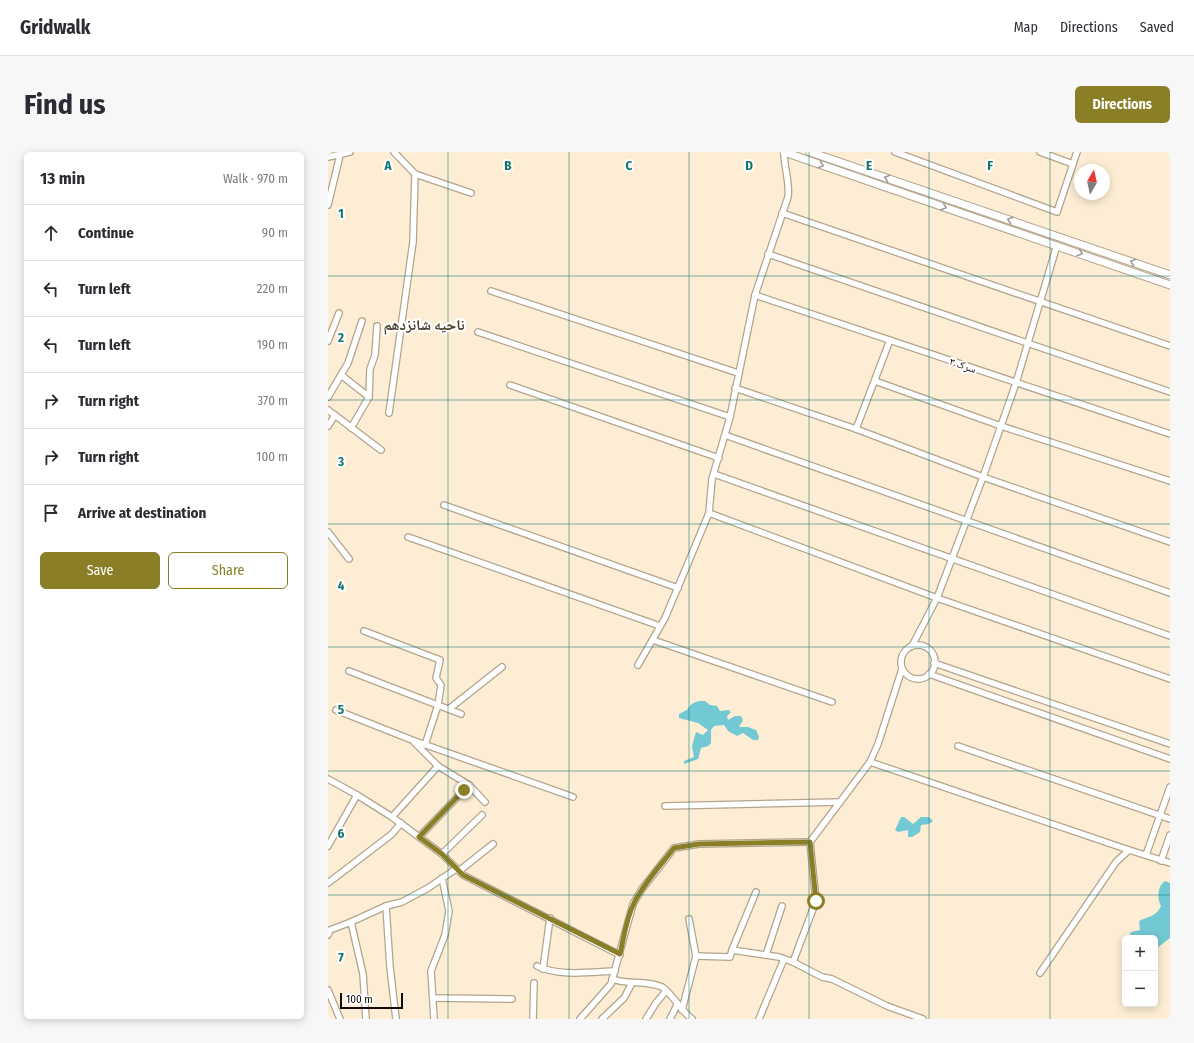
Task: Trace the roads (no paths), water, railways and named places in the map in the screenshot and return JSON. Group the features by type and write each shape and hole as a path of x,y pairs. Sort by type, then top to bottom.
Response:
{"main road":[{"path":"784,152 1170,285"},
{"path":"810,152 1170,275"}],"street":[{"path":"328,157 350,152"},
{"path":"394,152 415,174 471,193"},
{"path":"638,665 653,640 678,588 709,513 714,474 730,417 755,295 789,188 784,166 784,152"},
{"path":"895,152 1057,212 1077,152"},
{"path":"1040,152 1073,164"},
{"path":"328,205 340,154"},
{"path":"389,414 413,242 415,219 415,174"},
{"path":"782,213 1170,346"},
{"path":"793,962 816,901 810,842 870,762 878,744 902,669 901,658 904,652 912,646 937,598 1002,426 1041,303 1057,245"},
{"path":"768,254 1170,392"},
{"path":"491,291 738,373"},
{"name":"سرک ۳","path":"755,295 1170,434"},
{"path":"328,341 339,313"},
{"path":"328,397 348,362 362,321"},
{"path":"351,428 369,397 370,369 375,355 377,326"},
{"path":"478,332 730,417"},
{"path":"856,428 876,380 890,340"},
{"path":"341,375 369,397"},
{"path":"876,380 1002,426 1170,480"},
{"path":"510,385 719,458"},
{"path":"735,388 856,428 983,477 1170,542"},
{"path":"328,410 381,450"},
{"path":"328,426 335,415"},
{"path":"725,435 966,522 1170,593"},
{"path":"714,474 951,560 1170,636"},
{"path":"444,505 678,588"},
{"path":"709,513 937,598 1170,679"},
{"path":"329,537 349,559"},
{"path":"408,537 660,626"},
{"path":"364,631 439,659 440,662 436,678 441,684 438,705 425,745"},
{"path":"653,640 832,702"},
{"path":"902,669 908,676 920,678 929,674 934,663 932,653 927,648 912,646"},
{"path":"934,663 1170,744"},
{"path":"449,709 502,667"},
{"path":"349,671 462,714"},
{"path":"929,674 1170,759"},
{"path":"336,710 425,745 573,796"},
{"path":"412,740 438,766 469,785 485,802"},
{"path":"958,746 1170,819"},
{"path":"870,762 1170,864"},
{"path":"392,817 438,766"},
{"path":"328,779 392,817 442,854 463,875 620,954"},
{"path":"419,837 469,785"},
{"path":"1146,855 1170,787"},
{"path":"328,846 357,795"},
{"path":"665,806 840,802"},
{"path":"442,854 482,815"},
{"path":"328,883 392,834 400,823"},
{"path":"1161,860 1170,835"},
{"path":"580,1019 611,984 616,971 628,916 633,904 642,889 674,848 699,844 810,842"},
{"path":"328,935 330,930 352,922 386,906 402,902 428,888 457,870 493,844"},
{"path":"1040,973 1116,862 1129,850"},
{"path":"434,1019 431,971 445,935 449,911 442,878"},
{"path":"696,956 730,957 756,892"},
{"path":"386,906 390,967 396,1019"},
{"path":"766,955 782,906"},
{"path":"543,969 550,918"},
{"path":"670,1019 680,1008 696,956 689,919"},
{"path":"352,922 363,974 366,1019"},
{"path":"732,950 766,955 793,962 822,977 832,979 887,1006 923,1019"},
{"path":"759,1019 784,959"},
{"path":"537,966 543,969 583,973 616,971"},
{"path":"612,979 625,983 643,983 662,987 680,1008 692,1019"},
{"path":"533,1019 534,983"},
{"path":"602,1019 624,998 632,983"},
{"path":"328,990 340,1019"},
{"path":"646,1019 666,991"},
{"path":"433,998 512,999"}],"water":[{"path":"705,701 710,705 717,706 720,711 729,710 731,712 727,716 728,720 735,716 741,716 743,720 739,727 748,727 756,730 759,737 758,740 753,740 743,733 737,736 728,731 724,725 714,726 711,730 711,743 708,746 701,748 698,759 684,764 684,761 694,757 692,746 696,732 703,735 708,730 698,723 679,718 679,714 687,710 692,704"},
{"path":"901,817 904,817 913,824 921,817 929,817 933,821 929,824 921,825 920,832 912,837 908,837 908,830 898,832 895,830"},
{"path":"1165,881 1170,883 1170,938 1158,947 1158,935 1130,934 1131,932 1140,930 1139,921 1152,916 1159,910 1161,906 1158,896 1162,883"}],"district":[{"name":"ناحیه شانزدهم","path":"424,325"}]}
